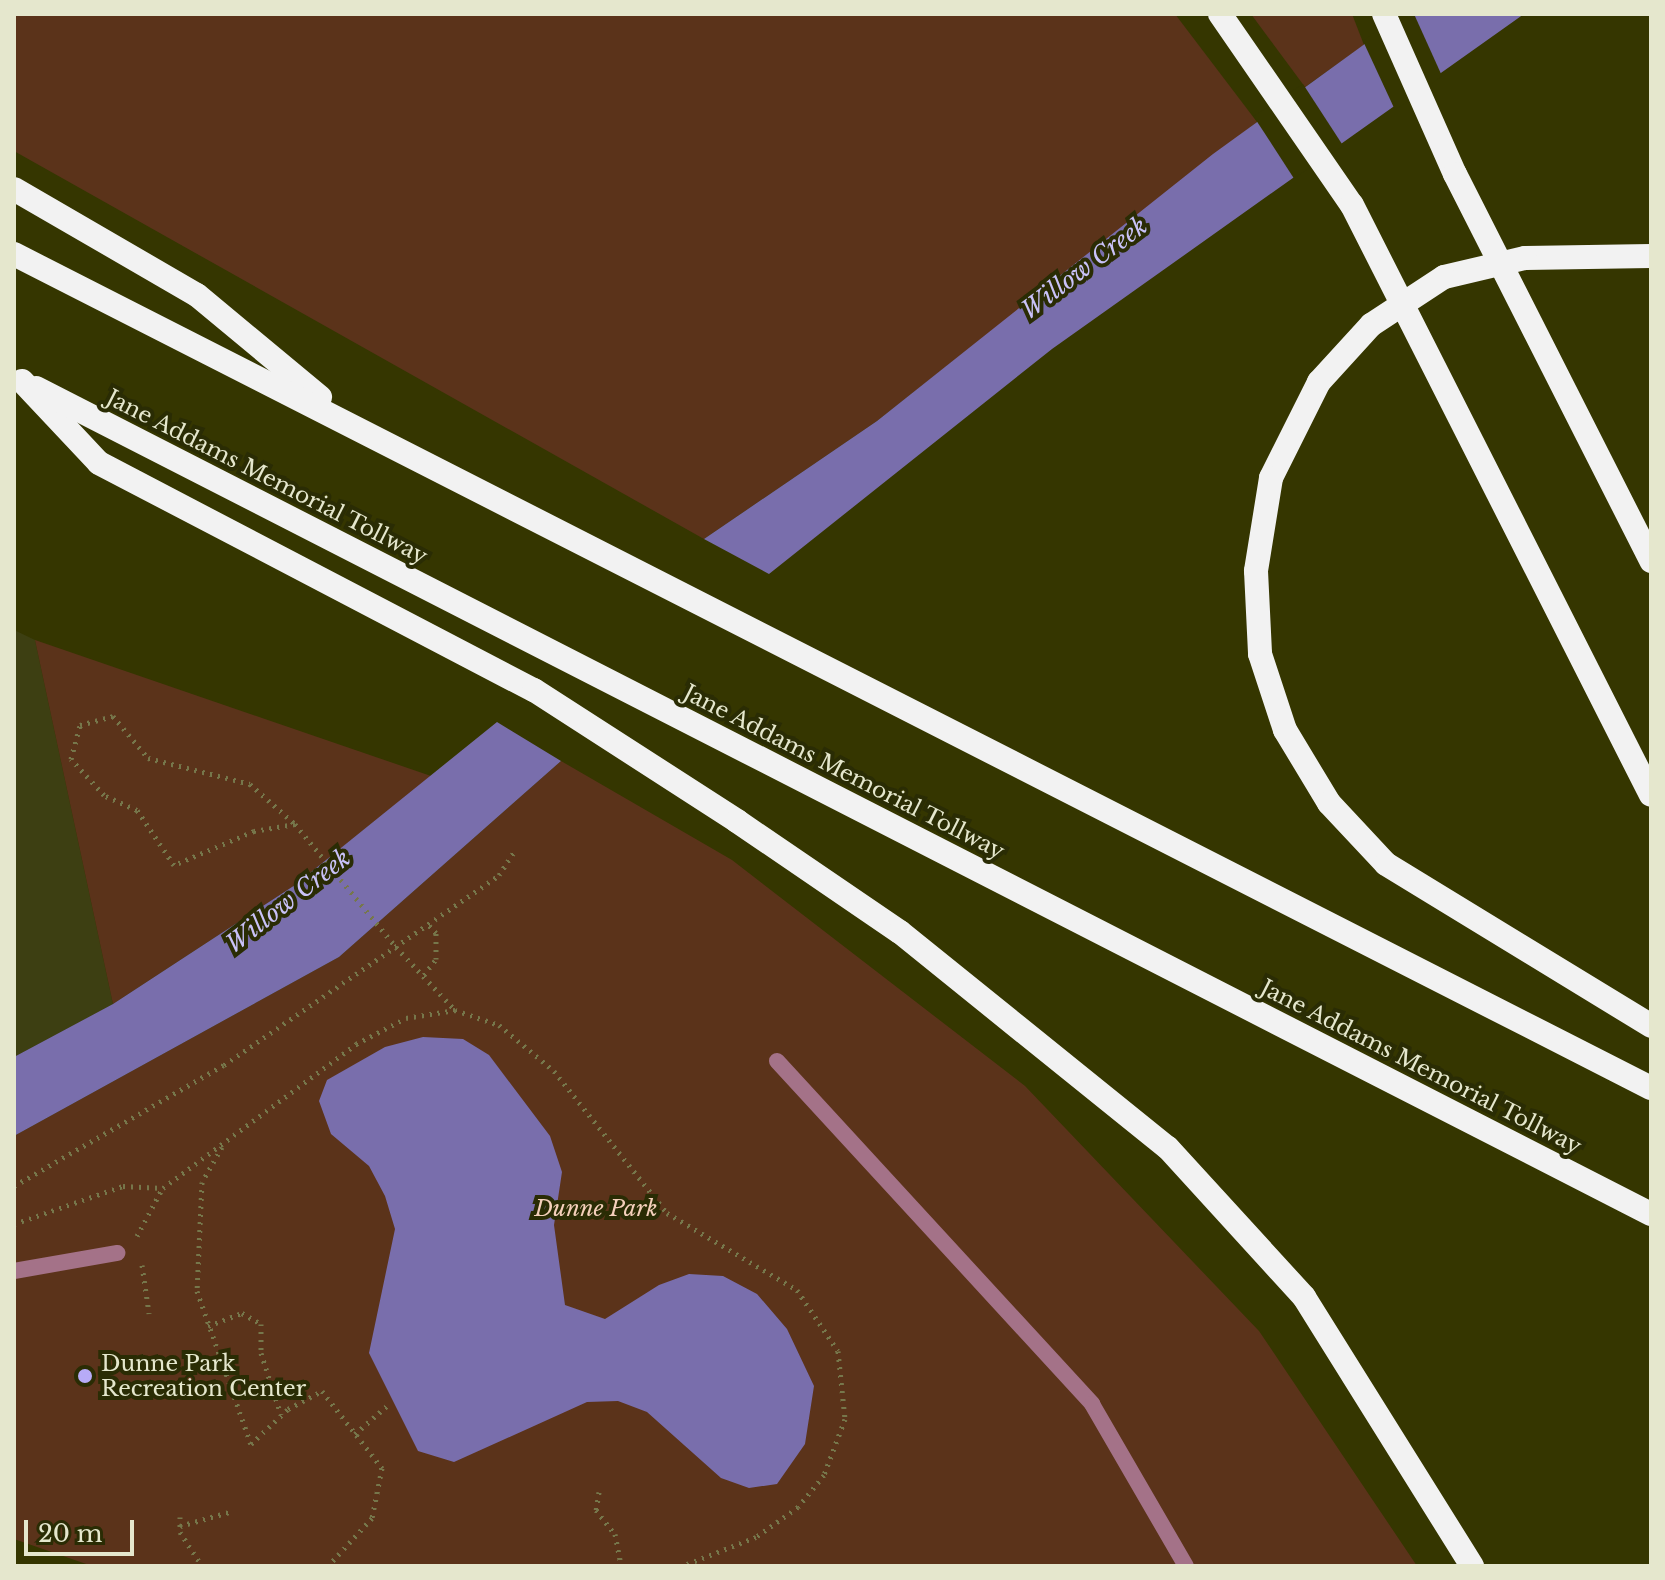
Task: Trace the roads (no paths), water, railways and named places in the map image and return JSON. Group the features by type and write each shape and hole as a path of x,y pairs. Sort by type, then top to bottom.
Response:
{"highway":[{"path":"1220,14 1352,205 1651,795"},
{"path":"1384,14 1455,174 1651,561"},
{"path":"14,189 197,295 350,421"},
{"path":"14,254 350,421 1651,1088"},
{"path":"1651,256 1525,258 1444,277 1371,325 1319,382 1271,478 1256,571 1260,654 1285,730 1329,803 1386,864 1651,1026"},
{"path":"18,378 99,463 534,690 750,829 900,932 1168,1148 1304,1297 1472,1566"},
{"name":"Jane Addams Memorial Tollway","path":"18,378 1651,1214"}],"lane":[{"path":"777,1061 1092,1404 1186,1566"},
{"path":"14,1271 117,1253"}],"water":[{"name":"Willow Creek","path":"1406,14 1524,14 1052,349 769,574 704,539 877,421 1213,154"},
{"name":"Willow Creek","path":"497,722 561,761 339,957 14,1136 14,1057 113,1004 295,885"},
{"path":"423,1037 463,1039 489,1055 550,1136 562,1172 554,1225 565,1305 605,1319 659,1285 689,1274 723,1276 757,1294 787,1329 814,1386 805,1444 777,1484 749,1488 721,1478 647,1412 618,1401 587,1402 454,1462 418,1451 369,1353 395,1229 385,1196 369,1166 331,1134 319,1101 327,1080 385,1047"}],"place":[{"name":"Dunne Park Recreation Center","path":"85,1376"}],"park label":[{"name":"Dunne Park","path":"596,1209"}]}
